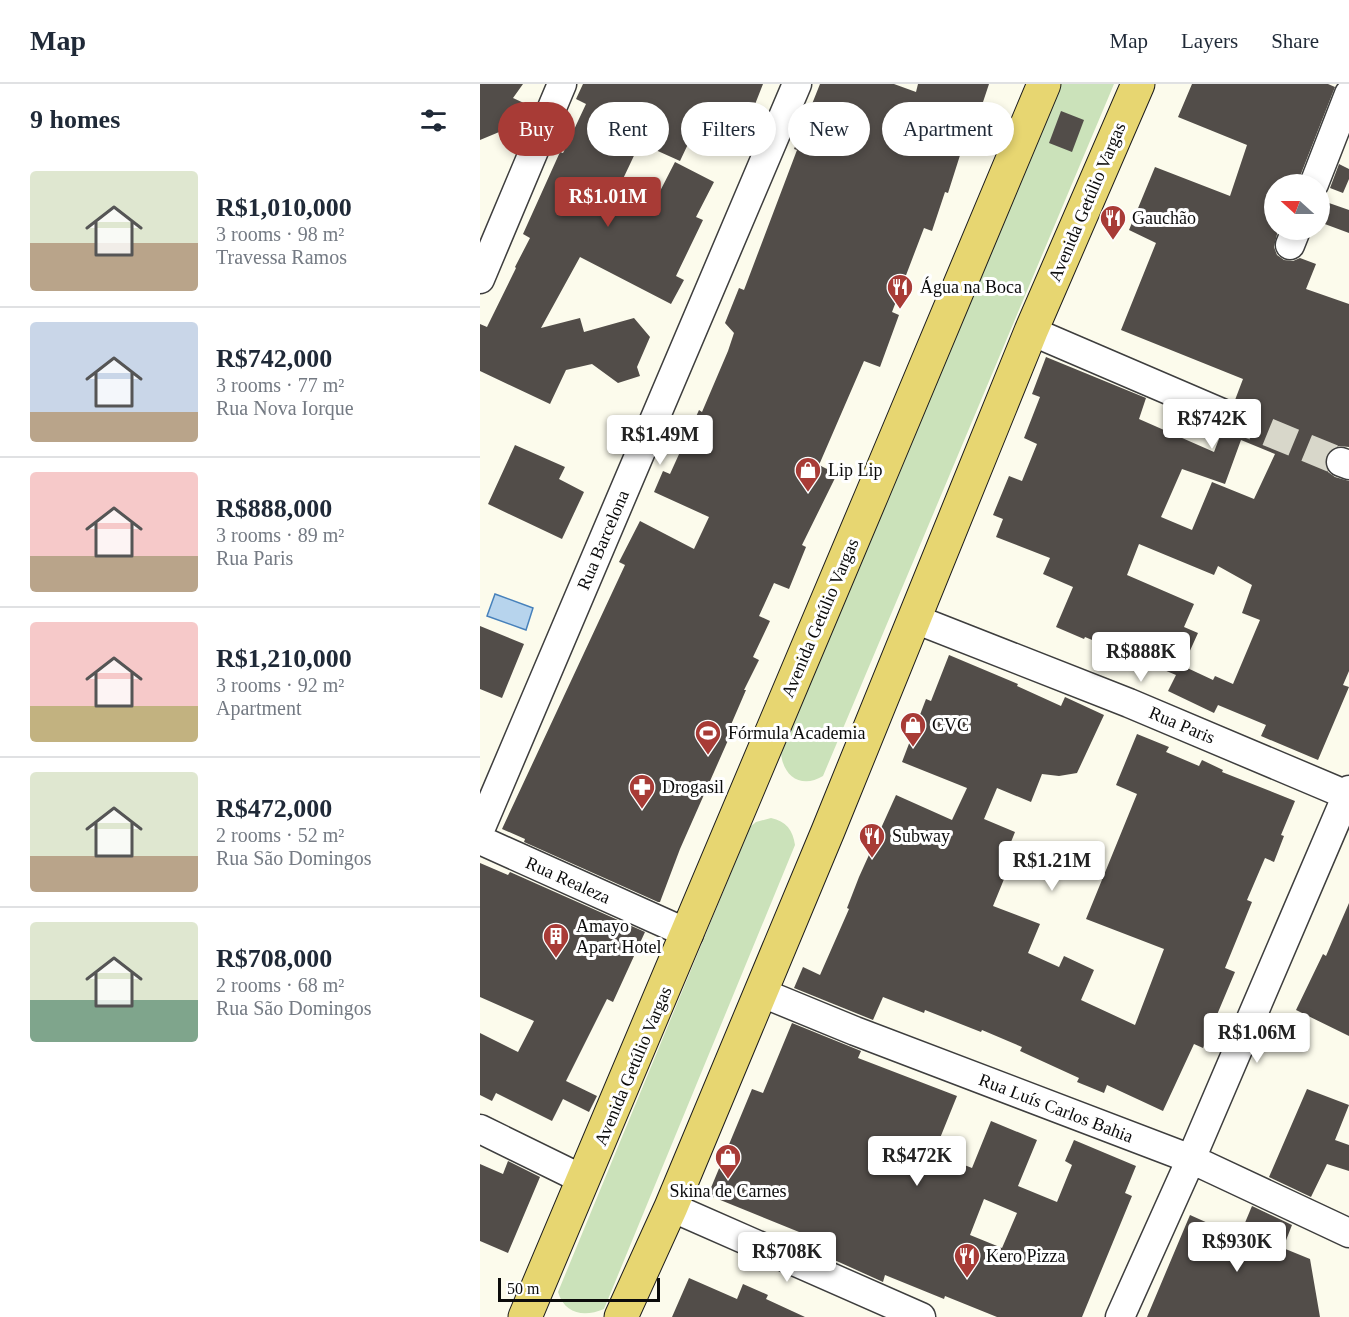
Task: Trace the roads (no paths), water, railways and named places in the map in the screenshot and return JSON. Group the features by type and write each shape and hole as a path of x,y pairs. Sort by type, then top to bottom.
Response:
{"main road":[{"name":"Avenida Getúlio Vargas","path":"525,1317 689,934 745,794 1044,84"},
{"name":"Avenida Getúlio Vargas","path":"621,1317 671,1207 915,619 1031,331 1138,84"}],"street":[{"path":"480,279 562,84"},
{"name":"Rua Barcelona","path":"480,831 797,84"},
{"path":"1318,174 1349,94"},
{"path":"1031,331 1228,416"},
{"name":"Rua Paris","path":"915,619 1129,703 1348,793"},
{"path":"1120,1317 1191,1159 1348,793"},
{"name":"Rua Realeza","path":"480,840 689,934"},
{"name":"Rua Luís Carlos Bahia","path":"759,992 1191,1159 1349,1233"},
{"path":"480,1129 584,1180"},
{"path":"671,1207 921,1317"}],"water":[{"path":"495,594 533,608 526,630 487,616"}],"tunnel":[{"path":"1229,416 1341,462"}],"place":[{"name":"Gauchão","path":"1113,241"},
{"name":"Água na Boca","path":"900,310"},
{"name":"Lip Lip","path":"808,493"},
{"name":"CVC","path":"913,748"},
{"name":"Fórmula Academia","path":"708,756"},
{"name":"Drogasil","path":"642,810"},
{"name":"Subway","path":"872,859"},
{"name":"Amayo Apart Hotel","path":"556,959"},
{"name":"Skina de Carnes","path":"728,1180"},
{"name":"Kero Pizza","path":"967,1279"}]}
